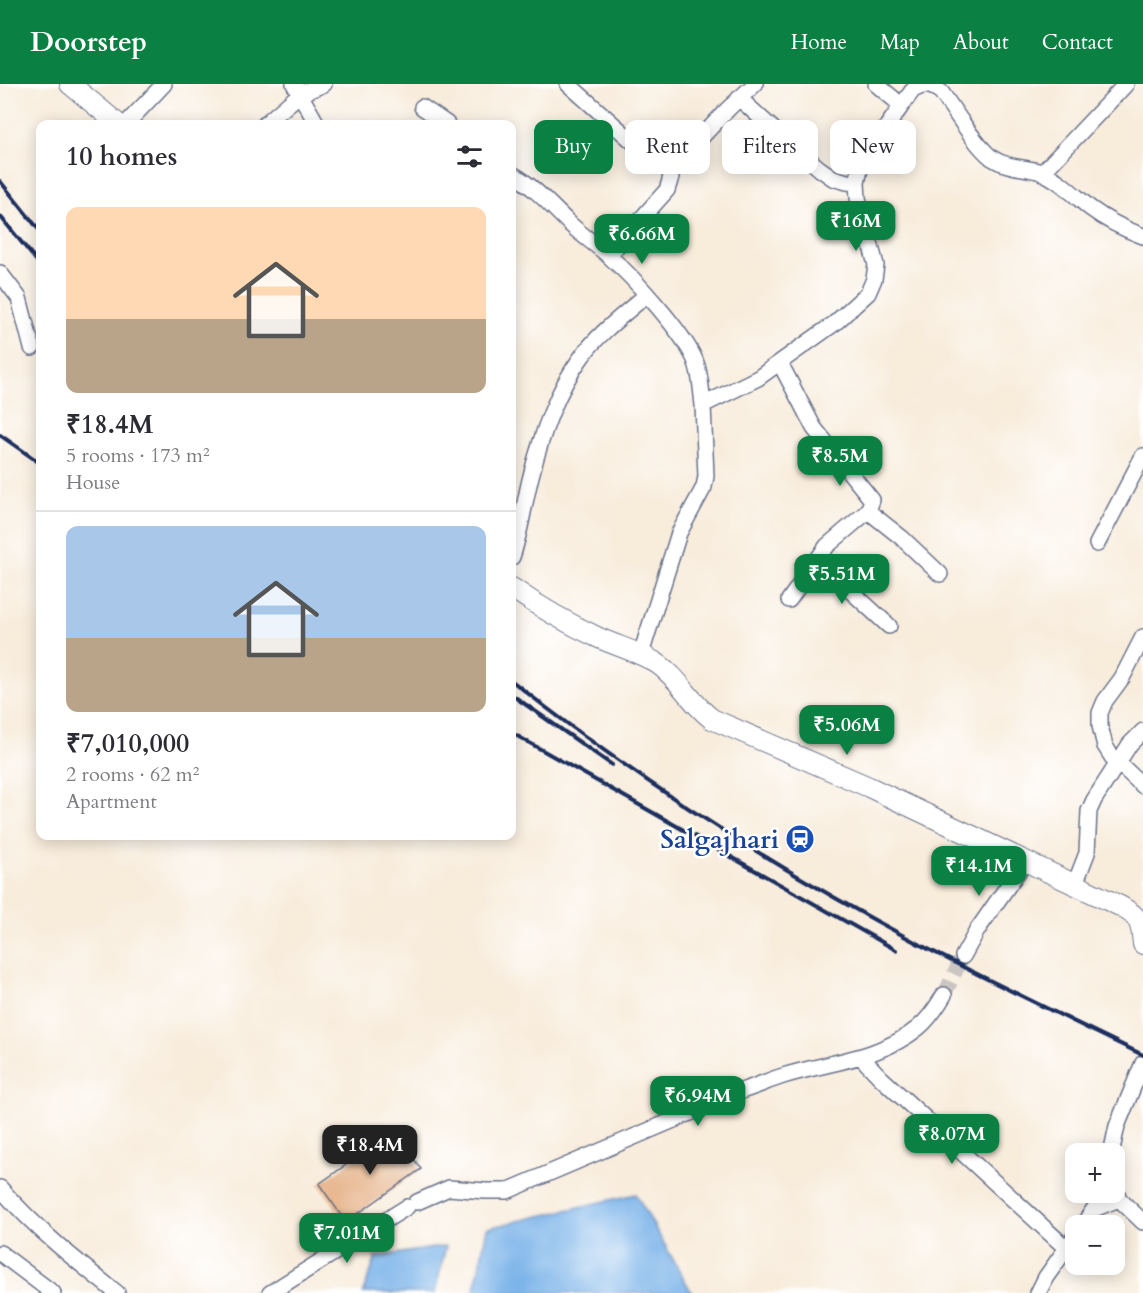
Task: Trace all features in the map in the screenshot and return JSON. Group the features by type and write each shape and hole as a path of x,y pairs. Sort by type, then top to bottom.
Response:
{"main road":[{"path":"70,84 113,120"},
{"path":"516,591 534,604 599,638 641,654 660,666 677,681 700,711 712,720 870,787 1075,884 1140,912 1143,944"}],"street":[{"path":"130,120 164,84"},
{"path":"269,120 297,89 324,84"},
{"path":"568,84 625,135"},
{"path":"710,128 755,84"},
{"path":"876,84 901,105"},
{"path":"703,405 741,387 780,363 856,306 868,293 874,279 876,265 858,198 857,183 860,169 866,156 901,105 919,86 927,84 941,92 984,151 994,159 1042,173 1111,222 1143,236"},
{"path":"1042,173 1126,84"},
{"path":"297,89 315,120"},
{"path":"739,98 820,169 833,178 857,183"},
{"path":"422,107 441,120"},
{"path":"609,255 667,190 670,174"},
{"path":"516,177 535,190 572,226 630,275 682,339 695,359 700,378 706,476 704,487 679,533 641,654"},
{"path":"0,273 20,298 32,348"},
{"path":"516,544 540,443 551,411 568,377 590,346 646,295"},
{"path":"780,363 814,428 872,500 868,511 836,538 817,560 789,600"},
{"path":"1097,544 1143,456"},
{"path":"868,511 902,538 939,573"},
{"path":"817,560 890,626"},
{"path":"1143,637 1122,678 1105,701 1100,713 1100,726 1105,746 1117,762 1143,786"},
{"path":"1075,884 1087,853 1089,811 1117,762 1143,731"},
{"path":"963,956 993,906 1026,860"},
{"path":"270,1293 412,1205 449,1188 507,1191 783,1076 861,1057 897,1041 918,1028 933,1012 944,995"},
{"path":"861,1057 1065,1247"},
{"path":"1114,1143 1118,1126 1143,1063"},
{"path":"0,1188 21,1212 54,1243 117,1293"},
{"path":"1125,1201 1143,1222"},
{"path":"1090,1215 1102,1203"},
{"path":"1038,1293 1065,1250"},
{"path":"0,1253 53,1293"}],"water":[{"path":"636,1194 692,1293 474,1293 487,1228"},
{"path":"446,1246 435,1293 363,1293 376,1257"}],"building":[{"path":"394,1131 421,1169 346,1222 319,1184"}],"tunnel":[{"path":"944,995 963,956"}],"railway":[{"path":"0,181 36,226"},
{"path":"0,216 36,260"},
{"path":"0,435 36,460"},
{"path":"516,684 559,718 657,787 810,884 943,957 1143,1055"},
{"path":"516,698 612,765"},
{"path":"516,735 896,950"}],"place":[{"name":"Salgajhari","path":"800,839"}]}
